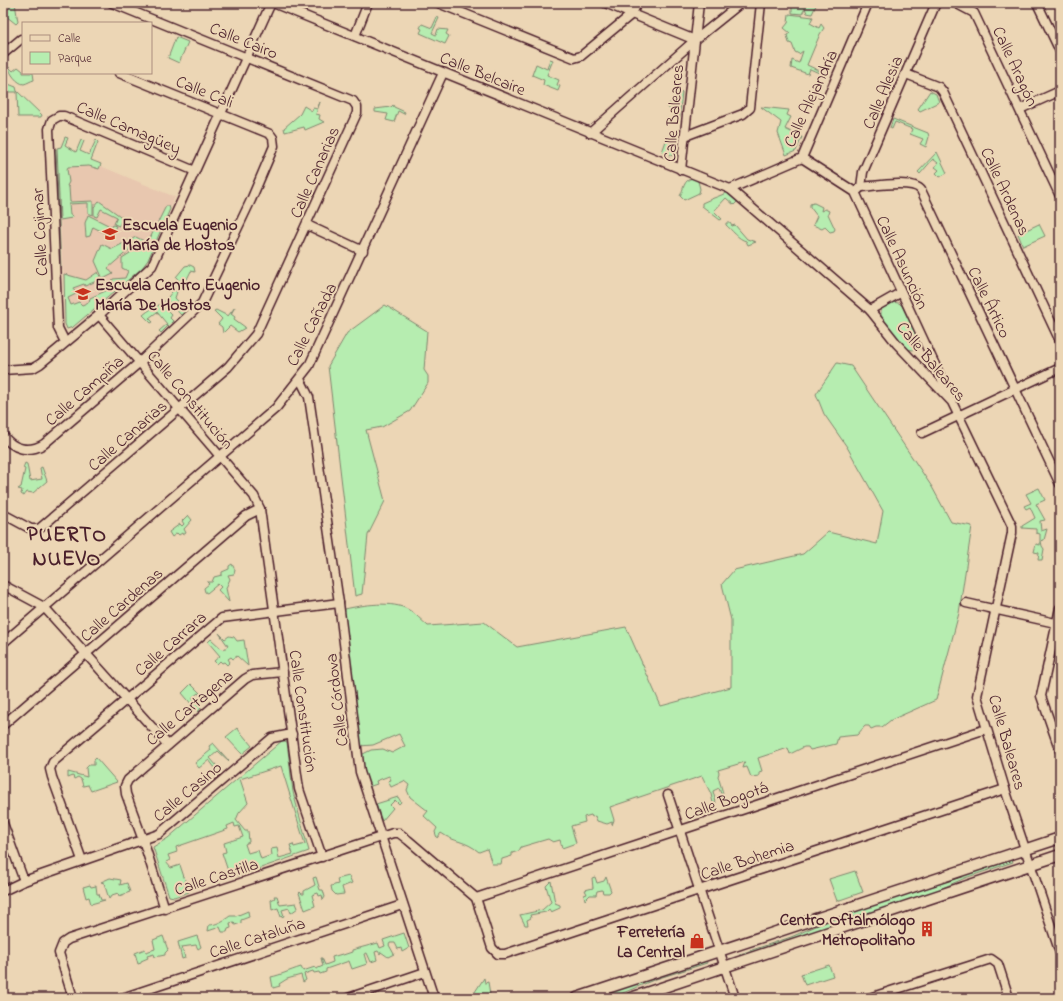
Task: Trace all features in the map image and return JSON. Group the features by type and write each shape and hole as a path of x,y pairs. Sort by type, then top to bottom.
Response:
{"main road":[{"path":"577,998 1060,838"},
{"path":"631,998 1060,855"}],"street":[{"name":"Calle Cairo","path":"112,3 353,101 357,107 357,113"},
{"path":"3,370 33,368 40,364 99,315 152,266 272,3"},
{"name":"Calle Belcaire","path":"272,3 681,170"},
{"path":"355,36 368,3"},
{"path":"438,3 574,58 581,56 632,14 637,3"},
{"path":"605,3 695,40"},
{"name":"Calle Baleares","path":"699,3 681,170 730,189 870,310 897,344 952,402 1012,526 1012,533 977,696 1005,790 1060,953"},
{"path":"590,133 695,40 741,3"},
{"path":"685,136 743,114 750,108 761,3"},
{"name":"Calle Alejandría","path":"730,189 802,158 868,3"},
{"name":"Calle Alesia","path":"858,190 863,172 936,3"},
{"name":"Calle Aragón","path":"955,3 974,13 1060,196"},
{"path":"1037,3 1060,51"},
{"path":"3,54 22,39"},
{"name":"Calle Cañada","path":"3,643 276,408 300,379 309,366 363,251 443,73"},
{"name":"Calle Cali","path":"121,74 270,134 275,142"},
{"name":"Calle Ardenas","path":"906,74 939,87 943,92 1060,341"},
{"path":"1020,110 1060,91"},
{"name":"Calle Canarias","path":"3,514 31,529 39,529 228,367 256,334 357,113"},
{"name":"Calle Camagüey","path":"52,120 59,116 64,116 195,171"},
{"name":"Calle Cojimar","path":"52,120 49,129 58,328 65,342"},
{"name":"Calle Campiña","path":"5,438 16,447 22,449 29,450 40,446 140,362 202,303 251,200 275,142"},
{"path":"802,158 858,190"},
{"name":"Calle Ártico","path":"858,190 910,184 919,187 1060,484"},
{"name":"Calle Asunción","path":"858,190 900,293 952,402"},
{"path":"307,225 363,251"},
{"path":"870,310 900,293"},
{"name":"Calle Constitución","path":"99,315 254,496 260,509 300,794 322,857"},
{"path":"922,433 1060,368"},
{"name":"Calle Córdova","path":"300,379 309,397 339,603 360,772 380,837"},
{"name":"Calle Cardenas","path":"3,725 246,516 260,509"},
{"path":"3,585 44,607 168,745"},
{"name":"Calle Carrara","path":"82,860 50,769 54,762 219,620 226,617 275,610 339,603"},
{"path":"966,603 1058,624"},
{"path":"1060,608 1058,624 1041,696 1060,751"},
{"name":"Calle Cartagena","path":"143,840 126,794 125,786 128,780 245,679 252,675 283,672"},
{"name":"Calle Bogotá","path":"476,898 680,832 986,729"},
{"name":"Calle Casino","path":"3,891 24,881 159,834 272,738 292,734"},
{"name":"Calle Bohemia","path":"476,898 492,948 498,954 505,954 1005,790"},
{"path":"668,795 735,998"},
{"path":"3,823 24,881"},
{"path":"434,998 380,837 399,833 476,898"},
{"name":"Calle Castilla","path":"73,998 60,959 60,948 69,939 165,909 380,837"},
{"path":"143,840 165,909"},
{"name":"Calle Cataluña","path":"122,998 402,905"},
{"path":"869,998 991,959 998,964 1009,998"},
{"path":"348,998 425,972"}],"shaded area":[{"name":"Escuela Eugenio María de Hostos","path":"57,148 175,197 148,260 142,268 71,329 67,329 65,324"}],"green space":[{"path":"14,3 18,22 16,24 6,16 3,19 3,12"},
{"path":"792,3 802,3 805,6 805,3 817,3 812,14 807,13 805,8 802,14 792,13"},
{"path":"789,14 813,17 810,23 819,28 821,24 824,28 807,65 820,71 819,73 810,69 808,74 791,68 792,60 799,63 803,51 799,54 795,52 792,44 789,43 787,35 790,33 784,28 788,23"},
{"path":"437,17 439,18 432,33 436,35 438,29 448,30 446,34 449,36 445,44 420,33 422,24 432,28"},
{"path":"176,37 188,42 179,63 168,58"},
{"path":"550,59 553,60 547,75 559,80 557,85 560,86 558,91 543,85 544,80 532,75 536,64 547,69"},
{"path":"9,67 13,71 18,67 22,70 22,74 33,74 34,80 22,84 14,78"},
{"path":"3,82 16,87 17,91 42,115 41,117 18,117 17,92 3,92"},
{"path":"930,91 936,94 939,102 920,111 918,109"},
{"path":"682,92 679,121 667,106"},
{"path":"320,102 316,114 320,115 319,119 324,122 305,130 304,127 285,132 284,128 300,114 304,106 312,111 313,108 317,109"},
{"path":"393,105 394,107 405,112 404,114 398,111 394,122 386,120 388,114 375,112 375,109 391,107"},
{"path":"761,107 789,110 787,115 791,117 785,129 802,137 796,151 786,155 778,133 781,122"},
{"path":"893,119 928,133 929,137 926,147 920,144 923,139 910,134 912,129 895,122 892,129 890,128"},
{"path":"65,137 68,138 65,145 76,152 81,140 84,141 80,151 89,155 96,140 98,142 91,160 101,164 99,169 89,166 68,167 69,182 67,186 69,187 70,202 93,201 93,215 88,213 88,203 69,204 70,215 73,216 72,218 60,220 57,148 61,147"},
{"path":"667,138 677,140 675,154 673,156 662,152"},
{"path":"53,149 56,149 61,269 58,267"},
{"path":"937,152 947,173 940,177 936,173 939,170 935,167 938,163 933,159 920,174 918,172"},
{"path":"693,178 698,181 700,189 699,193 684,200 680,196 684,185 687,181"},
{"path":"730,191 738,199 738,201 734,205 726,198 714,211 722,219 720,220 702,206 702,203"},
{"path":"99,201 123,218 119,226 114,224 117,217 101,209 97,217 94,216 94,207"},
{"path":"814,203 822,207 821,211 825,209 829,211 828,214 835,229 834,231 830,232 825,227 822,229 813,225 817,216 810,207 810,204"},
{"path":"166,206 169,206 170,209 148,260 142,268 73,327 67,329 65,324 64,274 86,280 98,272 101,279 85,286 84,284 73,288 76,294 68,298 71,305 79,302 82,305 89,302 90,298 114,287 112,281 113,279 125,278 128,271 122,268 122,258 130,253 130,249 108,268 113,274 103,279 95,261 102,244 112,249 136,237 148,243 153,232 146,228 146,226 149,223 156,226"},
{"path":"88,215 112,227 113,225 116,226 113,232 107,230 105,233 93,227 90,236 86,237 85,223"},
{"path":"726,223 730,223 732,226 735,225 747,239 756,242 748,245 746,241 726,225"},
{"path":"1039,224 1045,236 1023,246 1018,234"},
{"path":"190,265 194,267 195,272 191,271 186,281 191,284 190,286 180,282 176,277 185,266"},
{"path":"174,289 177,292 175,298 186,310 181,315 168,301 163,306 172,315 170,318 173,321 161,333 159,331 167,324 157,312 149,318 153,322 151,323 143,315 161,304"},
{"path":"890,302 899,303 902,306 919,340 919,346 913,350 906,349 881,318 881,309"},
{"path":"385,305 427,331 424,370 428,376 428,383 410,411 382,427 366,430 385,501 368,535 362,594 355,596 328,366 347,333"},
{"path":"235,307 231,314 235,317 234,319 245,328 238,332 230,326 223,333 222,327 218,324 222,319 214,311 216,310 228,316"},
{"path":"837,363 851,366 932,487 951,522 972,526 959,613 936,700 891,720 882,727 871,729 869,726 865,726 857,735 838,737 836,744 810,750 808,747 804,747 790,754 788,748 758,758 762,771 759,772 759,776 751,777 747,767 743,768 745,762 718,770 718,776 723,793 721,794 719,788 713,791 716,803 713,803 711,794 702,776 610,807 614,820 612,825 612,822 607,824 597,821 595,816 592,817 591,815 584,817 585,822 571,826 576,843 562,848 560,840 553,842 548,839 521,847 519,851 512,853 512,856 502,859 501,864 492,864 487,849 479,852 469,845 441,833 437,838 435,832 437,828 424,816 428,811 410,797 407,790 409,785 404,781 391,787 388,781 391,780 389,776 376,781 377,784 368,787 363,772 361,755 371,750 383,749 392,753 405,746 399,734 373,745 359,746 343,612 345,609 377,604 395,605 409,610 428,626 484,622 517,647 626,627 661,706 731,687 731,620 722,584 734,570 803,554 828,532 877,544 883,511 847,447 824,414 816,394"},
{"path":"25,463 27,464 30,481 42,479 40,468 42,467 47,481 33,493 27,492 24,496 21,494 22,490 18,489 21,487"},
{"path":"1039,488 1045,500 1036,504 1045,520 1040,521 1041,531 1047,529 1044,540 1041,541 1044,549 1042,560 1038,560 1039,553 1034,552 1036,544 1040,545 1040,534 1036,533 1036,529 1022,528 1022,526 1035,518 1030,507 1026,509 1024,506 1031,503 1026,494"},
{"path":"188,515 192,520 184,529 186,533 179,535 177,533 172,537 169,532 180,524 182,526 184,524 182,521"},
{"path":"232,564 235,570 234,574 228,575 230,579 226,588 229,602 218,590 221,587 218,584 207,593 205,592 204,588 209,584 207,582 212,582 214,577 222,575 222,572 229,569 229,566"},
{"path":"219,633 225,639 229,636 234,637 237,641 244,640 248,666 237,656 233,659 231,657 228,659 230,662 227,665 220,661 217,664 214,661 220,656 208,642 211,639 223,650 228,646"},
{"path":"191,684 207,700 206,702 198,693 192,698 201,708 198,712 182,693"},
{"path":"237,728 252,746 242,754 226,737"},
{"path":"283,740 287,742 293,792 309,851 238,876 238,871 229,874 222,853 226,852 224,843 243,837 239,826 235,827 234,823 227,826 228,829 176,847 177,852 168,855 170,860 166,862 171,868 180,865 189,892 174,897 169,896 153,847 168,838","holes":["281,766 305,844 294,847 293,844 290,845 293,854 279,858 277,848 271,849 272,855 261,859 258,850 248,853 245,844 249,842 248,831 245,831 236,820 239,813 248,803 240,779"]},
{"path":"213,743 229,761 218,751 210,758 217,766 215,768 209,760 199,768 195,763 211,750 209,746"},
{"path":"96,758 117,782 91,791 88,785 83,786 81,779 78,777 74,779 73,776 68,778 68,772 87,777 86,768 89,765 94,765 94,760"},
{"path":"398,797 401,802 399,804 395,800 390,805 393,808 382,821 376,804"},
{"path":"1012,860 1013,862 965,878 929,894 740,957 740,954 791,937 832,919"},
{"path":"855,871 863,892 837,901 829,879"},
{"path":"349,876 352,883 342,887 344,894 336,895 332,891 331,886 338,884 337,879"},
{"path":"316,877 320,890 323,890 325,897 323,900 322,895 319,896 318,893 312,895 315,906 305,910 299,893 304,894 304,891 315,885 313,878"},
{"path":"595,877 597,883 604,881 606,877 611,891 609,893 603,893 602,890 597,891 596,895 590,895 585,900 584,895 587,894 585,890 593,888 592,878"},
{"path":"110,878 121,880 120,885 127,883 130,892 119,896 118,893 112,895 109,899 104,883 101,882"},
{"path":"551,881 555,903 560,905 560,908 551,912 549,909 546,912 530,915 531,918 527,920 528,925 525,925 520,915 542,910 551,902 546,886"},
{"path":"90,885 91,887 96,886 97,894 99,894 101,900 105,900 91,904 89,897 86,898 83,887"},
{"path":"274,896 277,896 280,905 296,903 298,908 291,913 289,908 282,910 284,916 281,917 278,908 272,910 271,900 275,898"},
{"path":"248,911 249,917 241,920 241,923 235,925 234,922 230,923 231,928 228,929 227,932 222,932 220,927 208,931 209,925 220,922 230,916 236,916"},
{"path":"404,933 409,948 402,952 401,948 398,949 395,943 390,943 389,945 394,954 388,957 381,952 380,954 378,951 375,952 377,960 371,962 367,953 364,954 367,964 352,969 349,961 326,969 326,972 320,974 319,972 314,973 313,971 304,974 306,980 303,982 301,975 287,979 279,984 280,986 273,988 271,977 301,967 303,971 315,967 316,969 323,966 321,958 325,965 333,962 332,957 352,952 352,950 378,943 380,948 385,946 383,940"},
{"path":"163,936 168,950 165,955 155,957 154,954 147,956 148,958 138,964 135,953 145,949 146,952 155,949 153,940"},
{"path":"197,936 201,947 198,949 196,945 182,947 185,958 182,959 178,942"},
{"path":"706,960 707,963 656,979 611,998 592,998"},
{"path":"829,965 833,976 805,985 801,974"},
{"path":"484,978 485,983 488,982 490,994 471,998"}],"place":[{"name":"Escuela Eugenio María de Hostos","path":"110,234"},
{"name":"Escuela Centro Eugenio María De Hostos","path":"83,294"},
{"name":"Centro Oftalmólogo Metropolitano","path":"927,929"},
{"name":"Ferretería La Central","path":"697,941"}],"district":[{"name":"PUERTO NUEVO","path":"67,546"}]}
